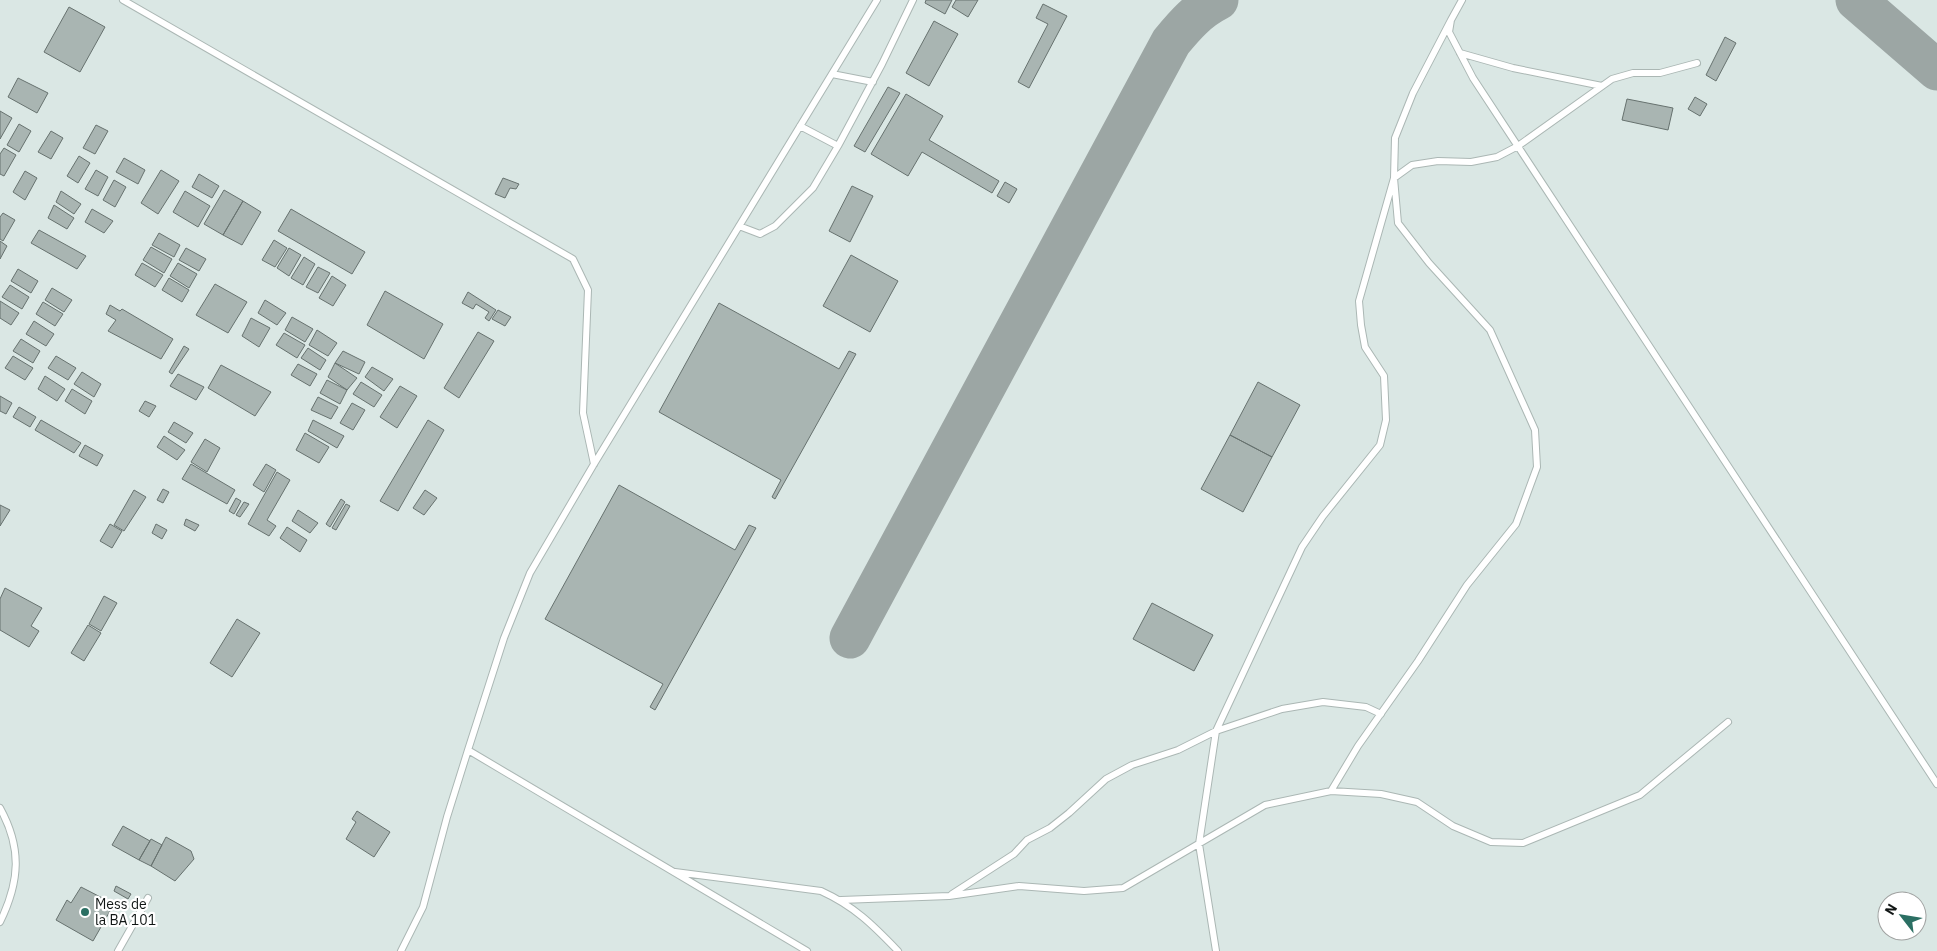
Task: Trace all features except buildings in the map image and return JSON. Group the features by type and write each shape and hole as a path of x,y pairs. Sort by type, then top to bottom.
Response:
{"lane":[{"path":"123,0 573,259 588,290 583,412 594,464"},
{"path":"400,951 424,907 447,817 468,750 504,638 530,573 594,464 877,0"},
{"path":"739,226 760,234 775,226 813,188 873,82 913,0"},
{"path":"1331,791 1358,746 1418,661 1467,584 1516,524 1537,467 1535,430 1490,330 1429,263 1398,223 1394,178 1396,138 1413,93 1462,0"},
{"path":"1451,20 1450,32 1473,78 1937,784"},
{"path":"1460,53 1513,68 1602,86"},
{"path":"1216,951 1199,844 1216,731 1302,548 1323,516 1380,445 1386,420 1384,376 1365,347 1359,300 1394,178 1412,165 1438,161 1480,160 1497,157 1518,146 1612,79 1633,73 1660,73 1697,63"},
{"path":"832,74 873,82"},
{"path":"800,126 838,146"},
{"path":"949,896 1014,854 1027,840 1050,828 1106,779 1132,765 1178,750 1216,731 1282,709 1323,702 1366,707 1381,714"},
{"path":"842,900 949,896 1019,886 1084,891 1123,888 1265,805 1331,791 1380,794 1417,802 1454,826 1491,842 1523,843 1640,795 1728,722"},
{"path":"468,750 807,951"},
{"path":"0,808 12,833 16,859 16,877 11,897 0,922"},
{"path":"672,871 821,891 842,900 873,925 898,951"},
{"path":"118,951 148,898"}],"taxiway":[{"path":"850,638 1171,42 1198,13 1218,0"},
{"path":"1856,0 1937,70"}],"place":[{"name":"Mess de la BA 101","path":"85,912"}]}
